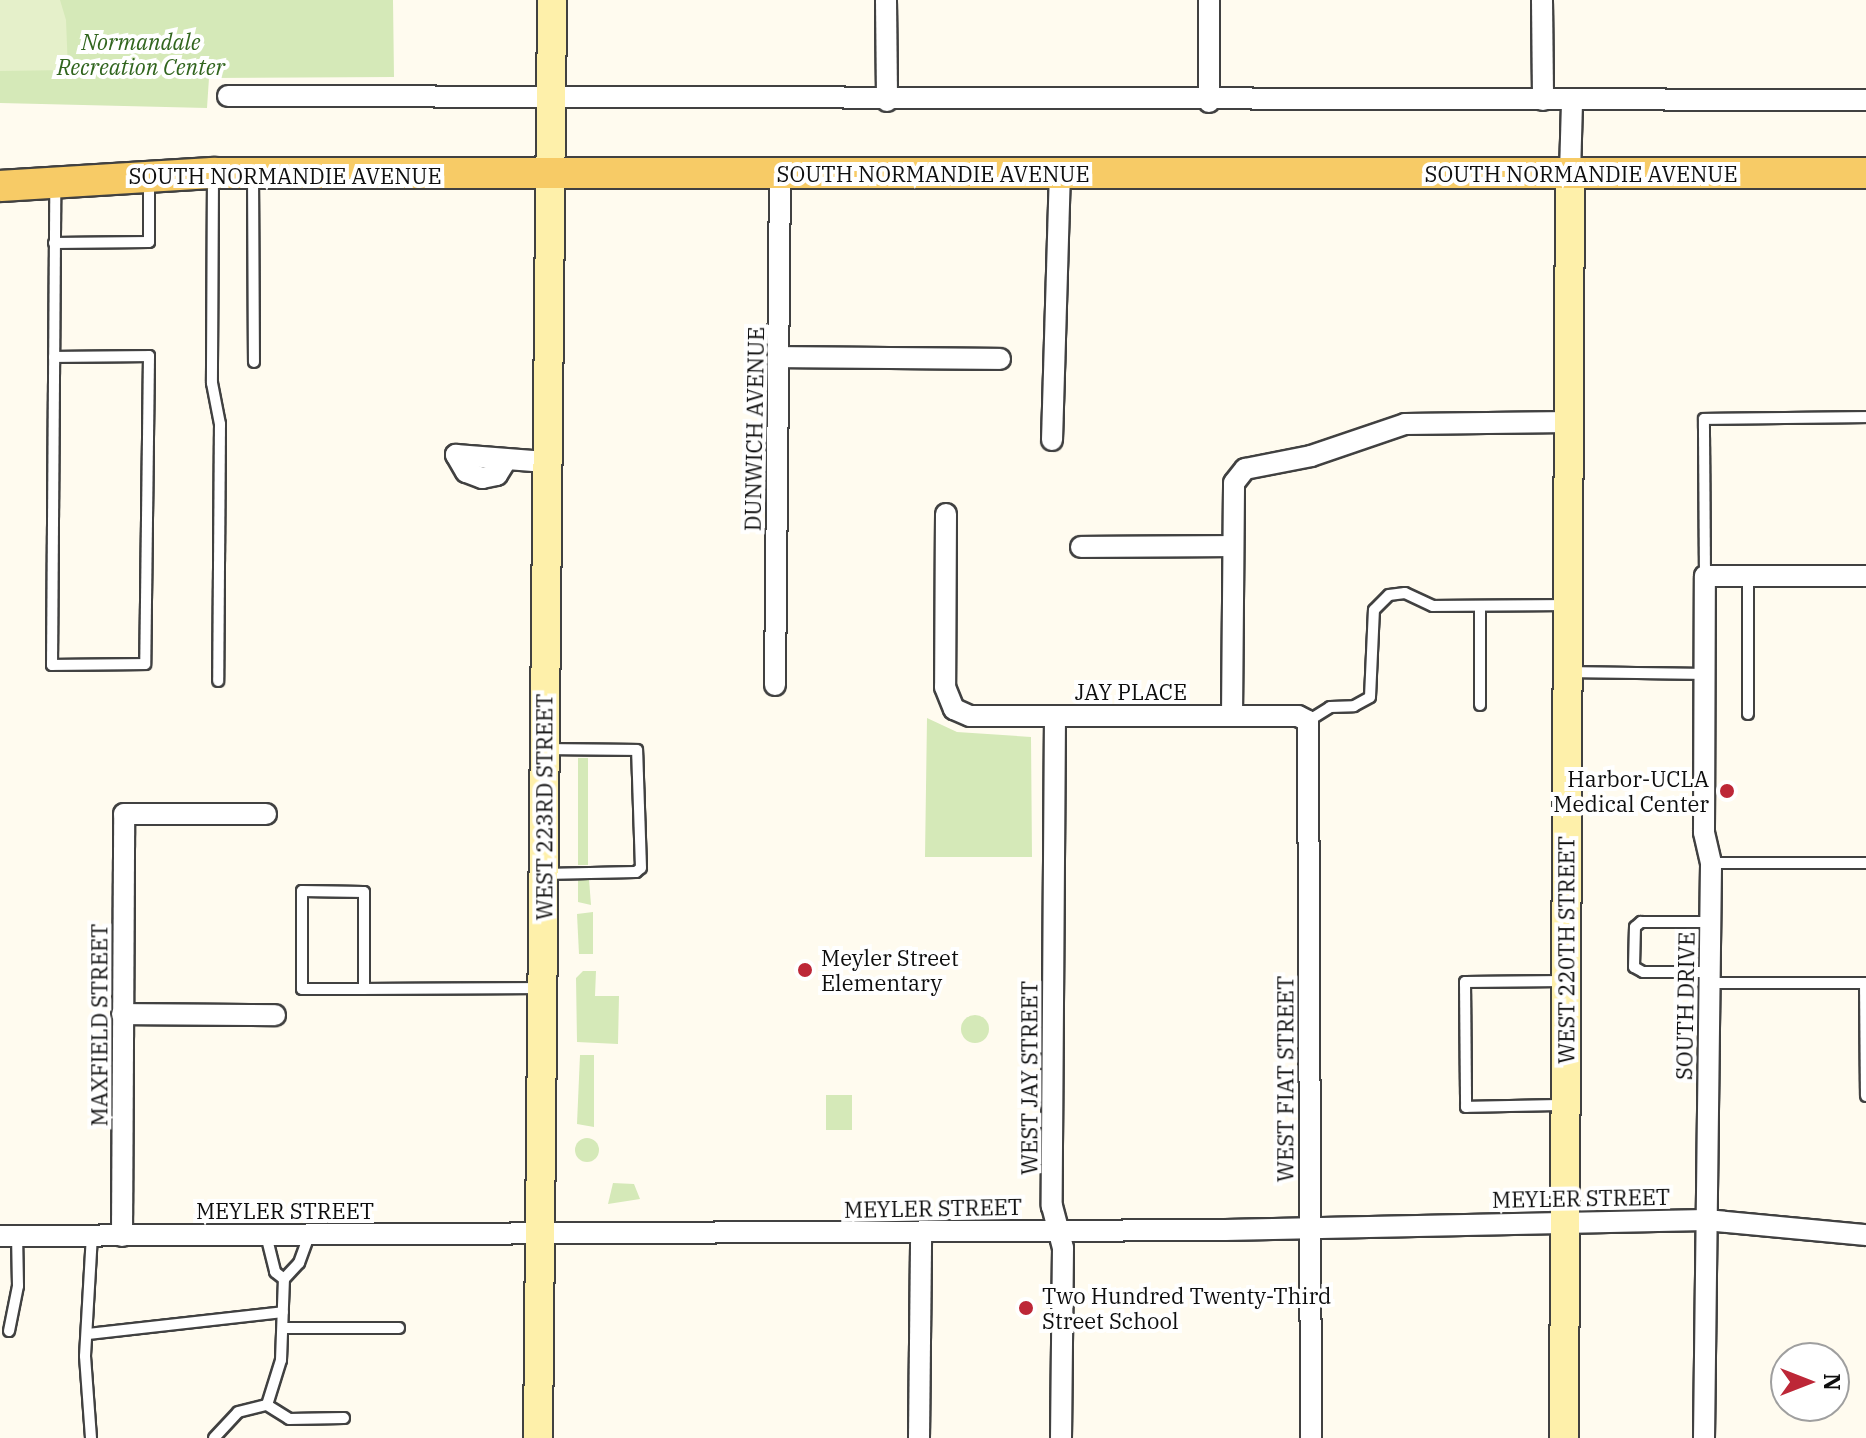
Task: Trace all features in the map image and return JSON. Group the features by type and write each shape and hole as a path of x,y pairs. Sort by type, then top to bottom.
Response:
{"main road":[{"name":"WEST 223RD STREET","path":"538,1438 552,0"},
{"name":"SOUTH NORMANDIE AVENUE","path":"0,186 149,174 213,173 548,176 1866,173"},
{"name":"WEST 220TH STREET","path":"1564,1438 1570,174"}],"street":[{"path":"886,0 887,101"},
{"path":"1209,0 1209,102"},
{"path":"1542,0 1543,100"},
{"path":"228,96 510,95 550,100 1209,102 1866,100"},
{"path":"1570,174 1572,102"},
{"name":"DUNWICH AVENUE","path":"775,685 780,174"},
{"path":"1052,440 1060,174"},
{"path":"779,357 1000,359"},
{"path":"1232,716 1234,483 1245,469 1311,456 1405,424 1569,422"},
{"path":"505,462 546,462"},
{"name":"JAY PLACE","path":"946,514 945,687 954,709 970,716 1298,716 1308,721"},
{"path":"1081,547 1232,546"},
{"path":"1705,576 1866,576"},
{"name":"SOUTH DRIVE","path":"1704,1438 1711,863 1704,832 1705,576"},
{"name":"WEST JAY STREET","path":"1055,717 1052,1206 1059,1231 1061,1438"},
{"name":"WEST FIAT STREET","path":"1308,721 1311,1438"},
{"name":"MAXFIELD STREET","path":"122,1236 124,814 266,814"},
{"path":"122,1014 275,1015"},
{"name":"MEYLER STREET","path":"9,1236 1059,1231 1706,1220 1866,1235"},
{"path":"919,1438 921,1232"}],"lane":[{"path":"213,173 212,383 220,424 218,681"},
{"path":"253,173 254,362"},
{"path":"54,243 149,242 149,174"},
{"path":"54,357 149,356 145,664 52,665 55,181"},
{"path":"1705,576 1704,419 1866,417"},
{"path":"1748,576 1748,714"},
{"path":"1308,721 1330,707 1354,706 1370,697 1374,610 1382,599 1400,593 1433,606 1568,605"},
{"path":"1480,606 1480,705"},
{"path":"1567,672 1704,674"},
{"path":"543,874 636,872 641,868 637,750 544,749"},
{"path":"1711,863 1866,863"},
{"path":"364,989 364,892 302,891 302,989 364,989 543,988"},
{"path":"1710,922 1641,922 1635,927 1634,967 1643,972 1709,978 1865,983 1866,1096"},
{"path":"1565,1105 1466,1107 1465,982 1566,981"},
{"path":"266,1235 275,1272 284,1279"},
{"path":"9,1236 18,1286 9,1331"},
{"path":"91,1438 88,1334 92,1236"},
{"path":"267,1405 278,1375 284,1279 299,1263 309,1236"},
{"path":"88,1334 283,1312"},
{"path":"283,1328 399,1328"},
{"path":"214,1438 238,1412 267,1405 289,1419 344,1418"}],"green space":[{"name":"Normandale Recreation Center","path":"0,0 393,0 394,77 209,78 207,108 0,103"},
{"path":"0,0 60,0 66,20 68,70 0,71"},
{"path":"927,718 957,732 1031,737 1032,857 925,857"},
{"path":"578,758 588,758 588,865 578,865"},
{"path":"578,879 589,879 591,905 578,902"},
{"path":"593,912 593,954 579,954 577,914"},
{"path":"583,971 596,971 595,996 619,996 618,1044 577,1042 576,978"},
{"path":"975,1015 985,1019 989,1029 985,1039 975,1043 965,1039 961,1029 965,1019"},
{"path":"580,1055 594,1055 594,1127 577,1124"},
{"path":"826,1095 852,1095 852,1130 826,1130"},
{"path":"587,1138 595,1142 599,1150 595,1158 587,1162 579,1158 575,1150 579,1142"},
{"path":"613,1183 634,1184 640,1199 608,1204"}],"place":[{"name":"Harbor-UCLA Medical Center","path":"1727,791"},
{"name":"Meyler Street Elementary","path":"805,970"},
{"name":"Two Hundred Twenty-Third Street School","path":"1026,1308"}]}
